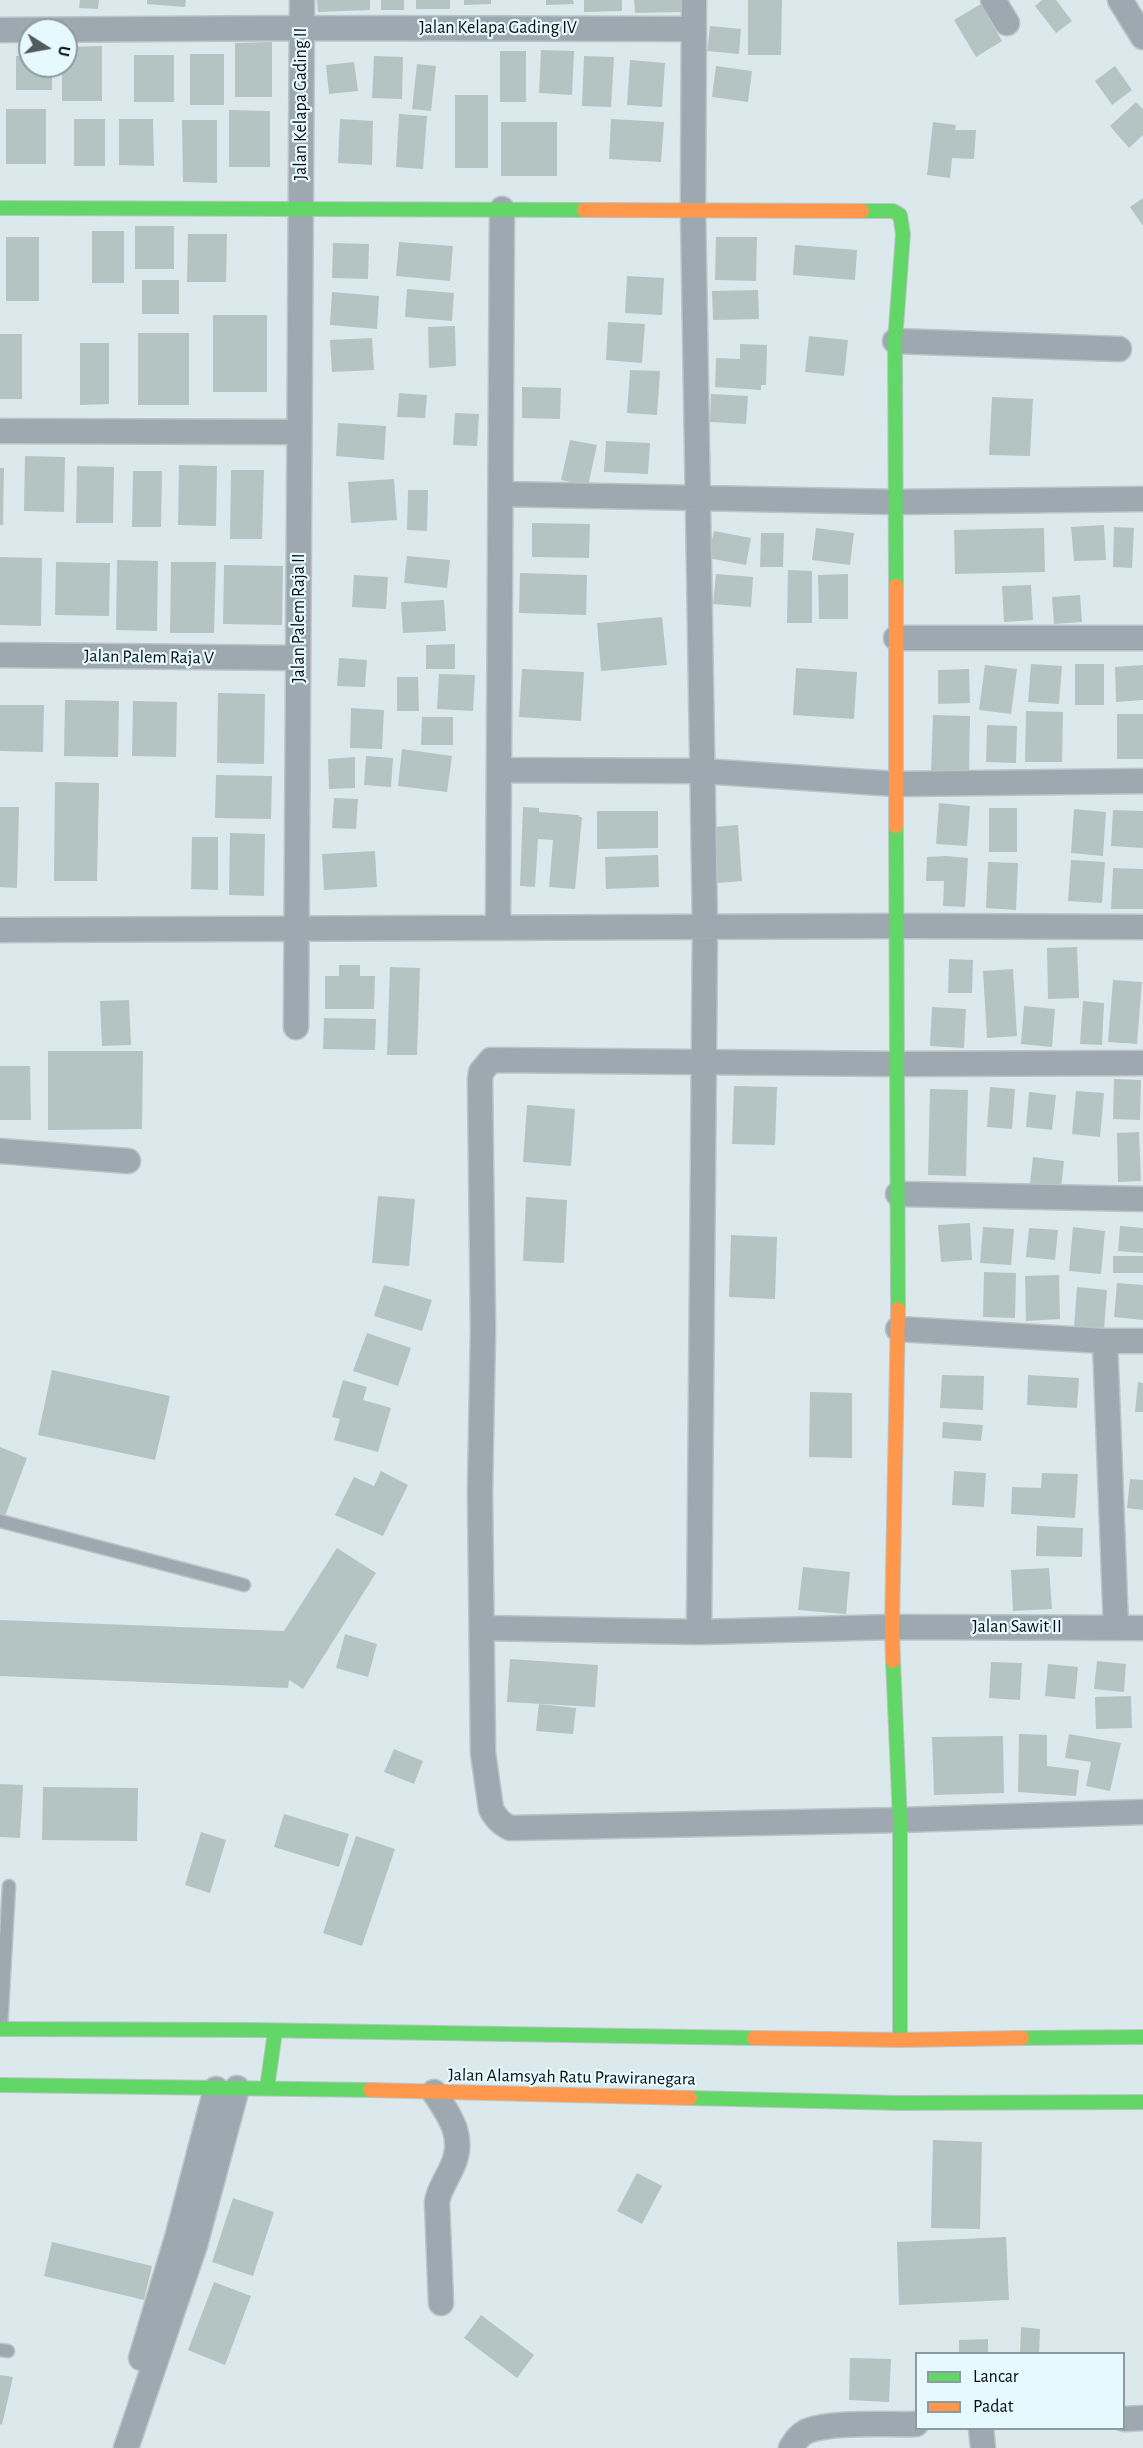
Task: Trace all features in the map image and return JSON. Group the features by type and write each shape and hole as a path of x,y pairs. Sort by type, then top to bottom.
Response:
{"main road":[{"path":"0,208 893,210 900,215 903,234 895,341 898,1329 892,1627 900,1820 900,2040"},
{"path":"1,2029 900,2040 1143,2037"},
{"path":"267,2088 275,2032"},
{"name":"Jalan Alamsyah Ratu Prawiranegara","path":"0,2085 267,2088 899,2103 1143,2102"}],"street":[{"name":"Jalan Kelapa Gading II","path":"300,208 302,0"},
{"path":"694,0 693,209 705,927 699,1632"},
{"path":"993,0 1007,23"},
{"path":"1119,0 1143,37"},
{"name":"Jalan Kelapa Gading IV","path":"0,30 694,29"},
{"name":"Jalan Palem Raja II","path":"296,1027 300,208"},
{"path":"498,928 502,209"},
{"path":"895,341 1119,349"},
{"path":"0,431 299,432"},
{"path":"501,494 895,502 1143,499"},
{"path":"896,638 1143,638"},
{"name":"Jalan Palem Raja V","path":"0,655 298,658"},
{"path":"499,770 702,771 896,784 1143,781"},
{"path":"0,930 1143,927"},
{"path":"1143,1063 897,1064 490,1060 482,1072 483,1329 480,1492 483,1753 491,1809 501,1824 510,1828 900,1820 1143,1812"},
{"path":"0,1151 128,1161"},
{"path":"898,1194 1143,1199"},
{"path":"898,1329 1105,1341 1143,1341"},
{"path":"1105,1341 1116,1628"},
{"name":"Jalan Sawit II","path":"483,1628 699,1632 892,1627 1143,1628"},
{"path":"124,2448 148,2362 186,2242 226,2089"},
{"path":"434,2092 451,2118 458,2140 456,2157 440,2190 437,2202 441,2303"},
{"path":"1125,2419 1143,2418"},
{"path":"791,2448 797,2438 806,2432 822,2427 915,2424"},
{"path":"981,2430 982,2448"}],"lane":[{"path":"0,1521 244,1584"},
{"path":"1,2029 9,1886"}],"building":[{"path":"80,0 99,0 98,9 79,8"},
{"path":"147,0 186,0 185,7 147,4"},
{"path":"317,0 370,0 370,10 318,12"},
{"path":"381,0 404,0 404,10 381,10"},
{"path":"416,0 450,0 450,9 416,9"},
{"path":"464,0 491,0 491,4 464,5"},
{"path":"546,0 573,0 574,4 546,5"},
{"path":"584,0 622,0 622,11 584,12"},
{"path":"634,0 683,0 683,12 635,13"},
{"path":"748,0 782,0 781,55 748,55"},
{"path":"1042,0 1056,0 1072,21 1056,33 1035,6"},
{"path":"981,4 1002,41 976,57 954,20"},
{"path":"710,26 741,29 739,54 707,51"},
{"path":"272,42 272,97 235,97 235,43"},
{"path":"102,46 102,101 62,101 62,78 78,78 78,47"},
{"path":"541,50 574,51 572,95 539,93"},
{"path":"500,51 526,51 526,102 500,102"},
{"path":"190,54 224,54 224,105 190,105"},
{"path":"134,55 174,55 174,102 134,102"},
{"path":"16,56 18,56 18,78 52,78 52,90 16,90"},
{"path":"374,56 403,57 402,99 372,98"},
{"path":"584,56 614,57 611,107 582,106"},
{"path":"630,60 665,63 662,107 627,105"},
{"path":"354,62 358,91 329,94 326,65"},
{"path":"417,64 436,66 431,111 412,109"},
{"path":"716,66 752,71 748,102 712,97"},
{"path":"1115,66 1132,90 1112,105 1095,81"},
{"path":"455,95 488,95 488,168 455,168"},
{"path":"1136,102 1143,109 1143,135 1129,148 1110,126"},
{"path":"6,109 46,109 46,164 6,164"},
{"path":"229,110 270,111 270,167 229,167"},
{"path":"399,114 427,116 423,169 396,167"},
{"path":"74,119 105,119 105,166 74,166"},
{"path":"119,119 153,119 154,166 119,165"},
{"path":"340,119 373,121 372,165 338,163"},
{"path":"611,119 664,122 661,162 609,159"},
{"path":"182,120 217,120 217,183 183,182"},
{"path":"501,122 557,122 557,176 501,176"},
{"path":"933,122 956,125 955,130 976,130 974,159 952,158 950,178 927,175"},
{"path":"1143,198 1143,226 1130,207"},
{"path":"135,226 174,226 174,269 135,269"},
{"path":"92,231 124,231 124,283 92,283"},
{"path":"188,234 227,234 226,282 187,282"},
{"path":"6,237 39,237 39,301 6,301"},
{"path":"716,237 757,237 756,281 715,280"},
{"path":"399,242 453,246 450,281 396,276"},
{"path":"333,243 369,244 368,279 332,278"},
{"path":"795,245 857,250 855,280 793,275"},
{"path":"627,276 664,278 662,315 625,313"},
{"path":"142,280 179,280 179,314 142,314"},
{"path":"407,289 454,293 452,321 405,317"},
{"path":"758,290 759,319 713,320 712,291"},
{"path":"332,292 379,296 377,329 330,325"},
{"path":"213,315 267,315 267,392 213,392"},
{"path":"608,322 645,324 642,363 606,360"},
{"path":"455,326 456,366 429,368 428,327"},
{"path":"138,333 189,333 189,405 138,405"},
{"path":"0,334 22,334 22,399 0,399"},
{"path":"809,336 848,340 844,376 805,372"},
{"path":"372,338 374,370 332,372 330,340"},
{"path":"80,343 109,343 109,404 80,405"},
{"path":"740,344 767,345 766,385 761,385 761,390 715,387 716,358 740,359"},
{"path":"630,370 660,371 657,415 627,413"},
{"path":"522,387 561,388 560,419 522,418"},
{"path":"399,393 427,395 425,418 397,417"},
{"path":"711,394 748,396 746,424 710,422"},
{"path":"992,397 1033,399 1030,456 989,455"},
{"path":"455,413 479,414 477,446 453,445"},
{"path":"338,423 386,426 384,460 336,456"},
{"path":"570,440 597,445 588,486 561,480"},
{"path":"606,441 650,443 648,474 604,472"},
{"path":"25,456 65,457 64,512 24,511"},
{"path":"179,465 217,466 216,526 178,525"},
{"path":"77,466 114,467 113,523 76,523"},
{"path":"0,468 4,468 3,525 0,525"},
{"path":"231,470 264,470 262,539 230,539"},
{"path":"133,471 162,471 161,527 132,527"},
{"path":"394,479 397,520 351,523 348,482"},
{"path":"408,490 428,490 427,531 407,530"},
{"path":"532,523 590,524 589,558 532,557"},
{"path":"1104,525 1106,560 1074,561 1071,527"},
{"path":"1114,527 1134,528 1132,568 1113,567"},
{"path":"816,528 854,533 850,565 812,560"},
{"path":"1044,528 1045,572 955,574 954,530"},
{"path":"714,531 751,538 746,565 708,558"},
{"path":"761,533 784,533 783,567 760,567"},
{"path":"407,556 450,560 447,588 404,583"},
{"path":"0,557 42,558 41,626 0,625"},
{"path":"117,560 158,561 157,631 116,630"},
{"path":"56,562 110,563 109,616 55,615"},
{"path":"171,562 216,562 214,633 170,633"},
{"path":"224,565 283,566 282,625 223,624"},
{"path":"788,570 812,571 812,623 787,623"},
{"path":"520,573 587,575 586,615 519,613"},
{"path":"716,574 753,577 751,607 713,604"},
{"path":"848,574 848,619 819,619 818,575"},
{"path":"354,575 388,577 386,609 352,607"},
{"path":"1031,585 1033,620 1004,622 1002,586"},
{"path":"1080,595 1082,622 1054,624 1052,597"},
{"path":"444,600 446,631 403,633 401,602"},
{"path":"662,617 667,665 601,671 597,623"},
{"path":"455,644 455,669 426,669 426,645"},
{"path":"339,658 367,660 365,687 337,686"},
{"path":"1031,664 1062,666 1059,704 1028,702"},
{"path":"1075,664 1104,664 1104,705 1075,705"},
{"path":"985,665 1017,669 1011,714 979,710"},
{"path":"1143,665 1143,700 1116,702 1115,667"},
{"path":"796,668 857,672 854,719 793,715"},
{"path":"522,669 584,672 581,721 519,717"},
{"path":"969,669 970,703 938,704 938,670"},
{"path":"439,674 475,675 473,711 437,709"},
{"path":"397,677 418,677 419,711 397,711"},
{"path":"218,693 265,694 264,764 217,763"},
{"path":"65,700 119,701 118,757 64,756"},
{"path":"133,701 177,702 176,757 132,756"},
{"path":"0,705 44,705 43,752 0,751"},
{"path":"351,708 384,710 382,749 350,748"},
{"path":"1026,711 1063,712 1062,762 1025,762"},
{"path":"1117,714 1143,714 1143,759 1117,759"},
{"path":"933,715 970,716 969,774 931,773"},
{"path":"422,717 453,717 453,745 421,745"},
{"path":"987,725 1017,726 1016,763 986,762"},
{"path":"402,749 452,756 447,792 398,786"},
{"path":"366,756 393,758 391,787 364,785"},
{"path":"355,757 355,788 329,789 328,759"},
{"path":"216,775 272,776 271,819 215,818"},
{"path":"55,782 99,783 97,881 54,881"},
{"path":"334,798 358,799 356,829 332,828"},
{"path":"939,803 970,806 967,846 936,844"},
{"path":"0,807 19,807 17,888 0,887"},
{"path":"523,807 539,808 539,812 582,817 575,889 549,887 553,840 538,839 535,887 520,886"},
{"path":"989,808 1017,808 1017,852 989,852"},
{"path":"1074,809 1106,812 1103,856 1071,853"},
{"path":"1113,810 1143,811 1143,848 1111,846"},
{"path":"597,811 658,811 658,848 597,849"},
{"path":"738,825 742,881 717,883 713,827"},
{"path":"230,833 265,834 264,896 229,895"},
{"path":"192,837 218,837 218,890 191,889"},
{"path":"375,851 377,887 324,890 322,854"},
{"path":"658,855 659,887 606,889 605,857"},
{"path":"927,857 968,858 965,907 943,906 944,881 926,881"},
{"path":"1071,860 1105,862 1102,903 1068,901"},
{"path":"988,862 1018,863 1016,910 986,908"},
{"path":"1113,868 1143,869 1143,909 1111,909"},
{"path":"1077,947 1079,998 1048,999 1047,948"},
{"path":"949,959 973,960 972,993 948,993"},
{"path":"339,965 360,965 360,976 375,976 374,1009 325,1009 325,976 339,976"},
{"path":"390,967 420,968 417,1055 387,1055"},
{"path":"1013,969 1017,1036 987,1038 983,971"},
{"path":"1113,980 1142,982 1137,1044 1108,1042"},
{"path":"129,1000 131,1045 102,1046 100,1001"},
{"path":"1083,1001 1104,1003 1102,1045 1080,1044"},
{"path":"1024,1006 1055,1009 1052,1047 1021,1044"},
{"path":"932,1007 966,1009 964,1048 930,1046"},
{"path":"324,1018 376,1019 375,1050 323,1049"},
{"path":"48,1051 143,1051 142,1129 48,1130"},
{"path":"0,1066 30,1066 31,1120 0,1120"},
{"path":"1114,1079 1141,1080 1140,1120 1113,1119"},
{"path":"734,1086 777,1087 775,1145 732,1144"},
{"path":"990,1087 1015,1089 1012,1129 987,1127"},
{"path":"930,1089 968,1090 966,1176 928,1175"},
{"path":"1076,1091 1104,1093 1100,1137 1072,1134"},
{"path":"1029,1092 1056,1095 1052,1130 1026,1127"},
{"path":"527,1105 575,1109 571,1166 523,1162"},
{"path":"1139,1132 1141,1181 1118,1182 1117,1133"},
{"path":"1033,1157 1064,1161 1061,1188 1030,1184"},
{"path":"378,1196 415,1199 409,1266 372,1263"},
{"path":"526,1197 567,1200 564,1263 523,1261"},
{"path":"970,1223 972,1260 941,1262 938,1225"},
{"path":"1120,1226 1143,1228 1143,1253 1118,1251"},
{"path":"983,1227 1014,1229 1011,1265 980,1263"},
{"path":"1073,1227 1105,1231 1101,1274 1069,1271"},
{"path":"1029,1228 1058,1230 1055,1260 1026,1257"},
{"path":"731,1235 777,1237 775,1299 729,1297"},
{"path":"1113,1256 1143,1256 1143,1273 1113,1273"},
{"path":"984,1272 1016,1273 1015,1318 983,1317"},
{"path":"1059,1275 1060,1319 1026,1321 1025,1276"},
{"path":"1117,1283 1143,1285 1143,1320 1114,1317"},
{"path":"384,1285 432,1300 422,1331 374,1316"},
{"path":"1077,1287 1107,1290 1104,1330 1074,1327"},
{"path":"367,1333 411,1348 398,1386 353,1371"},
{"path":"52,1370 170,1396 155,1460 38,1435"},
{"path":"942,1375 984,1376 983,1410 940,1408"},
{"path":"1028,1375 1079,1378 1077,1408 1027,1405"},
{"path":"343,1380 367,1387 363,1400 391,1408 378,1452 334,1440 340,1419 332,1417"},
{"path":"1138,1382 1143,1383 1143,1412 1135,1412"},
{"path":"810,1392 852,1393 852,1458 809,1457"},
{"path":"943,1422 983,1425 981,1441 942,1438"},
{"path":"0,1447 27,1458 5,1516 0,1514"},
{"path":"381,1471 408,1485 383,1536 335,1515 354,1477 374,1486"},
{"path":"954,1471 986,1473 984,1507 952,1505"},
{"path":"1042,1473 1078,1474 1075,1518 1011,1514 1012,1487 1041,1488"},
{"path":"1130,1479 1143,1480 1143,1510 1127,1508"},
{"path":"1037,1526 1083,1528 1082,1557 1036,1556"},
{"path":"337,1548 376,1573 303,1689 289,1680 288,1688 0,1676 0,1620 284,1631"},
{"path":"803,1567 850,1572 846,1614 798,1610"},
{"path":"1049,1568 1052,1609 1013,1611 1011,1570"},
{"path":"345,1634 377,1644 368,1677 336,1668"},
{"path":"510,1659 598,1665 595,1707 507,1702"},
{"path":"1097,1661 1126,1664 1124,1692 1094,1689"},
{"path":"991,1662 1022,1663 1020,1700 989,1698"},
{"path":"1048,1664 1078,1667 1075,1699 1045,1696"},
{"path":"1131,1696 1132,1728 1096,1729 1095,1697"},
{"path":"539,1704 576,1708 573,1734 536,1731"},
{"path":"1019,1734 1047,1735 1047,1766 1079,1770 1076,1796 1018,1792"},
{"path":"1069,1734 1121,1743 1110,1791 1086,1786 1091,1762 1065,1758"},
{"path":"1003,1736 1004,1793 934,1795 932,1737"},
{"path":"394,1749 423,1761 414,1784 384,1772"},
{"path":"0,1784 23,1785 20,1838 0,1837"},
{"path":"43,1787 138,1788 137,1841 42,1840"},
{"path":"284,1814 349,1834 339,1867 274,1847"},
{"path":"201,1832 226,1840 210,1893 185,1885"},
{"path":"356,1836 395,1849 362,1946 323,1933"},
{"path":"933,2140 982,2142 980,2229 931,2228"},
{"path":"637,2173 662,2186 642,2224 617,2211"},
{"path":"233,2198 274,2212 253,2276 212,2262"},
{"path":"1006,2237 1009,2300 899,2305 897,2242"},
{"path":"52,2242 152,2266 144,2300 44,2276"},
{"path":"214,2282 251,2296 225,2365 188,2350"},
{"path":"481,2315 534,2355 517,2378 464,2338"},
{"path":"1021,2327 1040,2329 1039,2352 1020,2352"},
{"path":"988,2339 988,2352 959,2352 959,2340"},
{"path":"850,2358 891,2359 889,2402 849,2400"},
{"path":"0,2375 13,2377 2,2425 0,2424"}],"traffic: fast":[{"path":"0,208 584,210"},
{"path":"862,211 893,211 900,215 903,234 895,341 896,586"},
{"path":"896,826 898,1309"},
{"path":"893,1661 900,1820 900,2040"},
{"path":"0,2029 252,2030 754,2038"},
{"path":"267,2088 275,2032"},
{"path":"1022,2038 1143,2037"},
{"path":"0,2085 370,2090"},
{"path":"690,2098 899,2103 1143,2102"}],"traffic: slow":[{"path":"584,210 862,211"},
{"path":"896,586 896,826"},
{"path":"893,1661 898,1309"},
{"path":"754,2038 900,2040 1022,2038"},
{"path":"370,2090 690,2098"}]}
